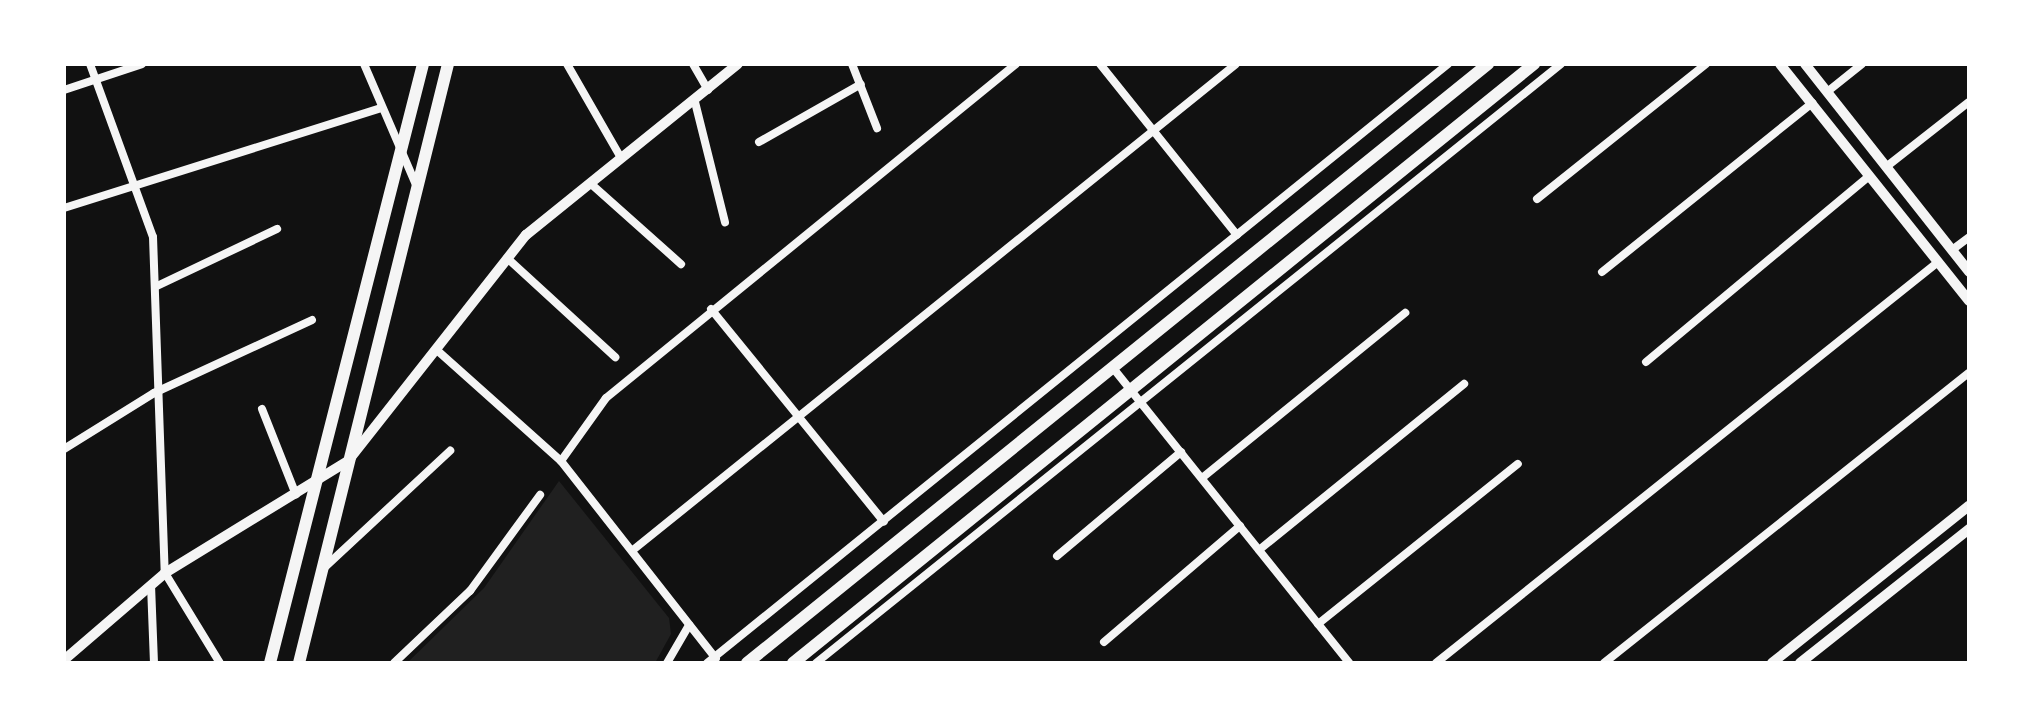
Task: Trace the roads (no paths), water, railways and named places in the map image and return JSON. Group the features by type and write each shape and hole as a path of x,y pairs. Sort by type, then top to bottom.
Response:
{"main road":[{"path":"270,663 423,64"},
{"path":"299,663 448,64"},
{"path":"747,663 1488,64"},
{"path":"793,663 1534,64"}],"street":[{"path":"90,64 138,185 157,286 154,393 165,573 220,663"},
{"path":"64,90 142,64"},
{"path":"364,64 418,187"},
{"path":"567,64 621,158"},
{"path":"693,64 708,90"},
{"path":"64,660 165,573 314,486 348,461 439,352 507,258 590,183 695,102 738,64"},
{"path":"561,461 606,398 711,309 1016,64"},
{"path":"1100,64 1237,235"},
{"path":"633,550 1236,64"},
{"path":"439,352 561,461 633,550 689,625 711,661 1448,64"},
{"path":"816,663 1561,64"},
{"path":"1537,199 1706,64"},
{"path":"1780,64 1969,301"},
{"path":"1805,64 1969,272"},
{"path":"1827,92 1862,64"},
{"path":"854,65 877,128"},
{"path":"759,142 861,84"},
{"path":"695,102 725,222"},
{"path":"1886,167 1969,102"},
{"path":"1602,272 1812,103"},
{"path":"64,208 382,108"},
{"path":"1646,362 1869,176"},
{"path":"590,183 681,264"},
{"path":"157,286 277,229"},
{"path":"1952,250 1969,237"},
{"path":"507,258 615,357"},
{"path":"1436,663 1938,262"},
{"path":"711,309 884,522"},
{"path":"1202,478 1405,313"},
{"path":"64,449 154,393 312,320"},
{"path":"1113,368 1349,663"},
{"path":"1604,663 1969,373"},
{"path":"1259,550 1464,384"},
{"path":"262,409 296,495"},
{"path":"322,570 450,451"},
{"path":"1057,556 1181,452"},
{"path":"1318,624 1518,464"},
{"path":"394,663 470,591 540,495"},
{"path":"1772,663 1969,506"},
{"path":"1104,642 1240,526"},
{"path":"1800,663 1969,529"},
{"path":"151,585 154,663"},
{"path":"667,663 689,625"}]}
